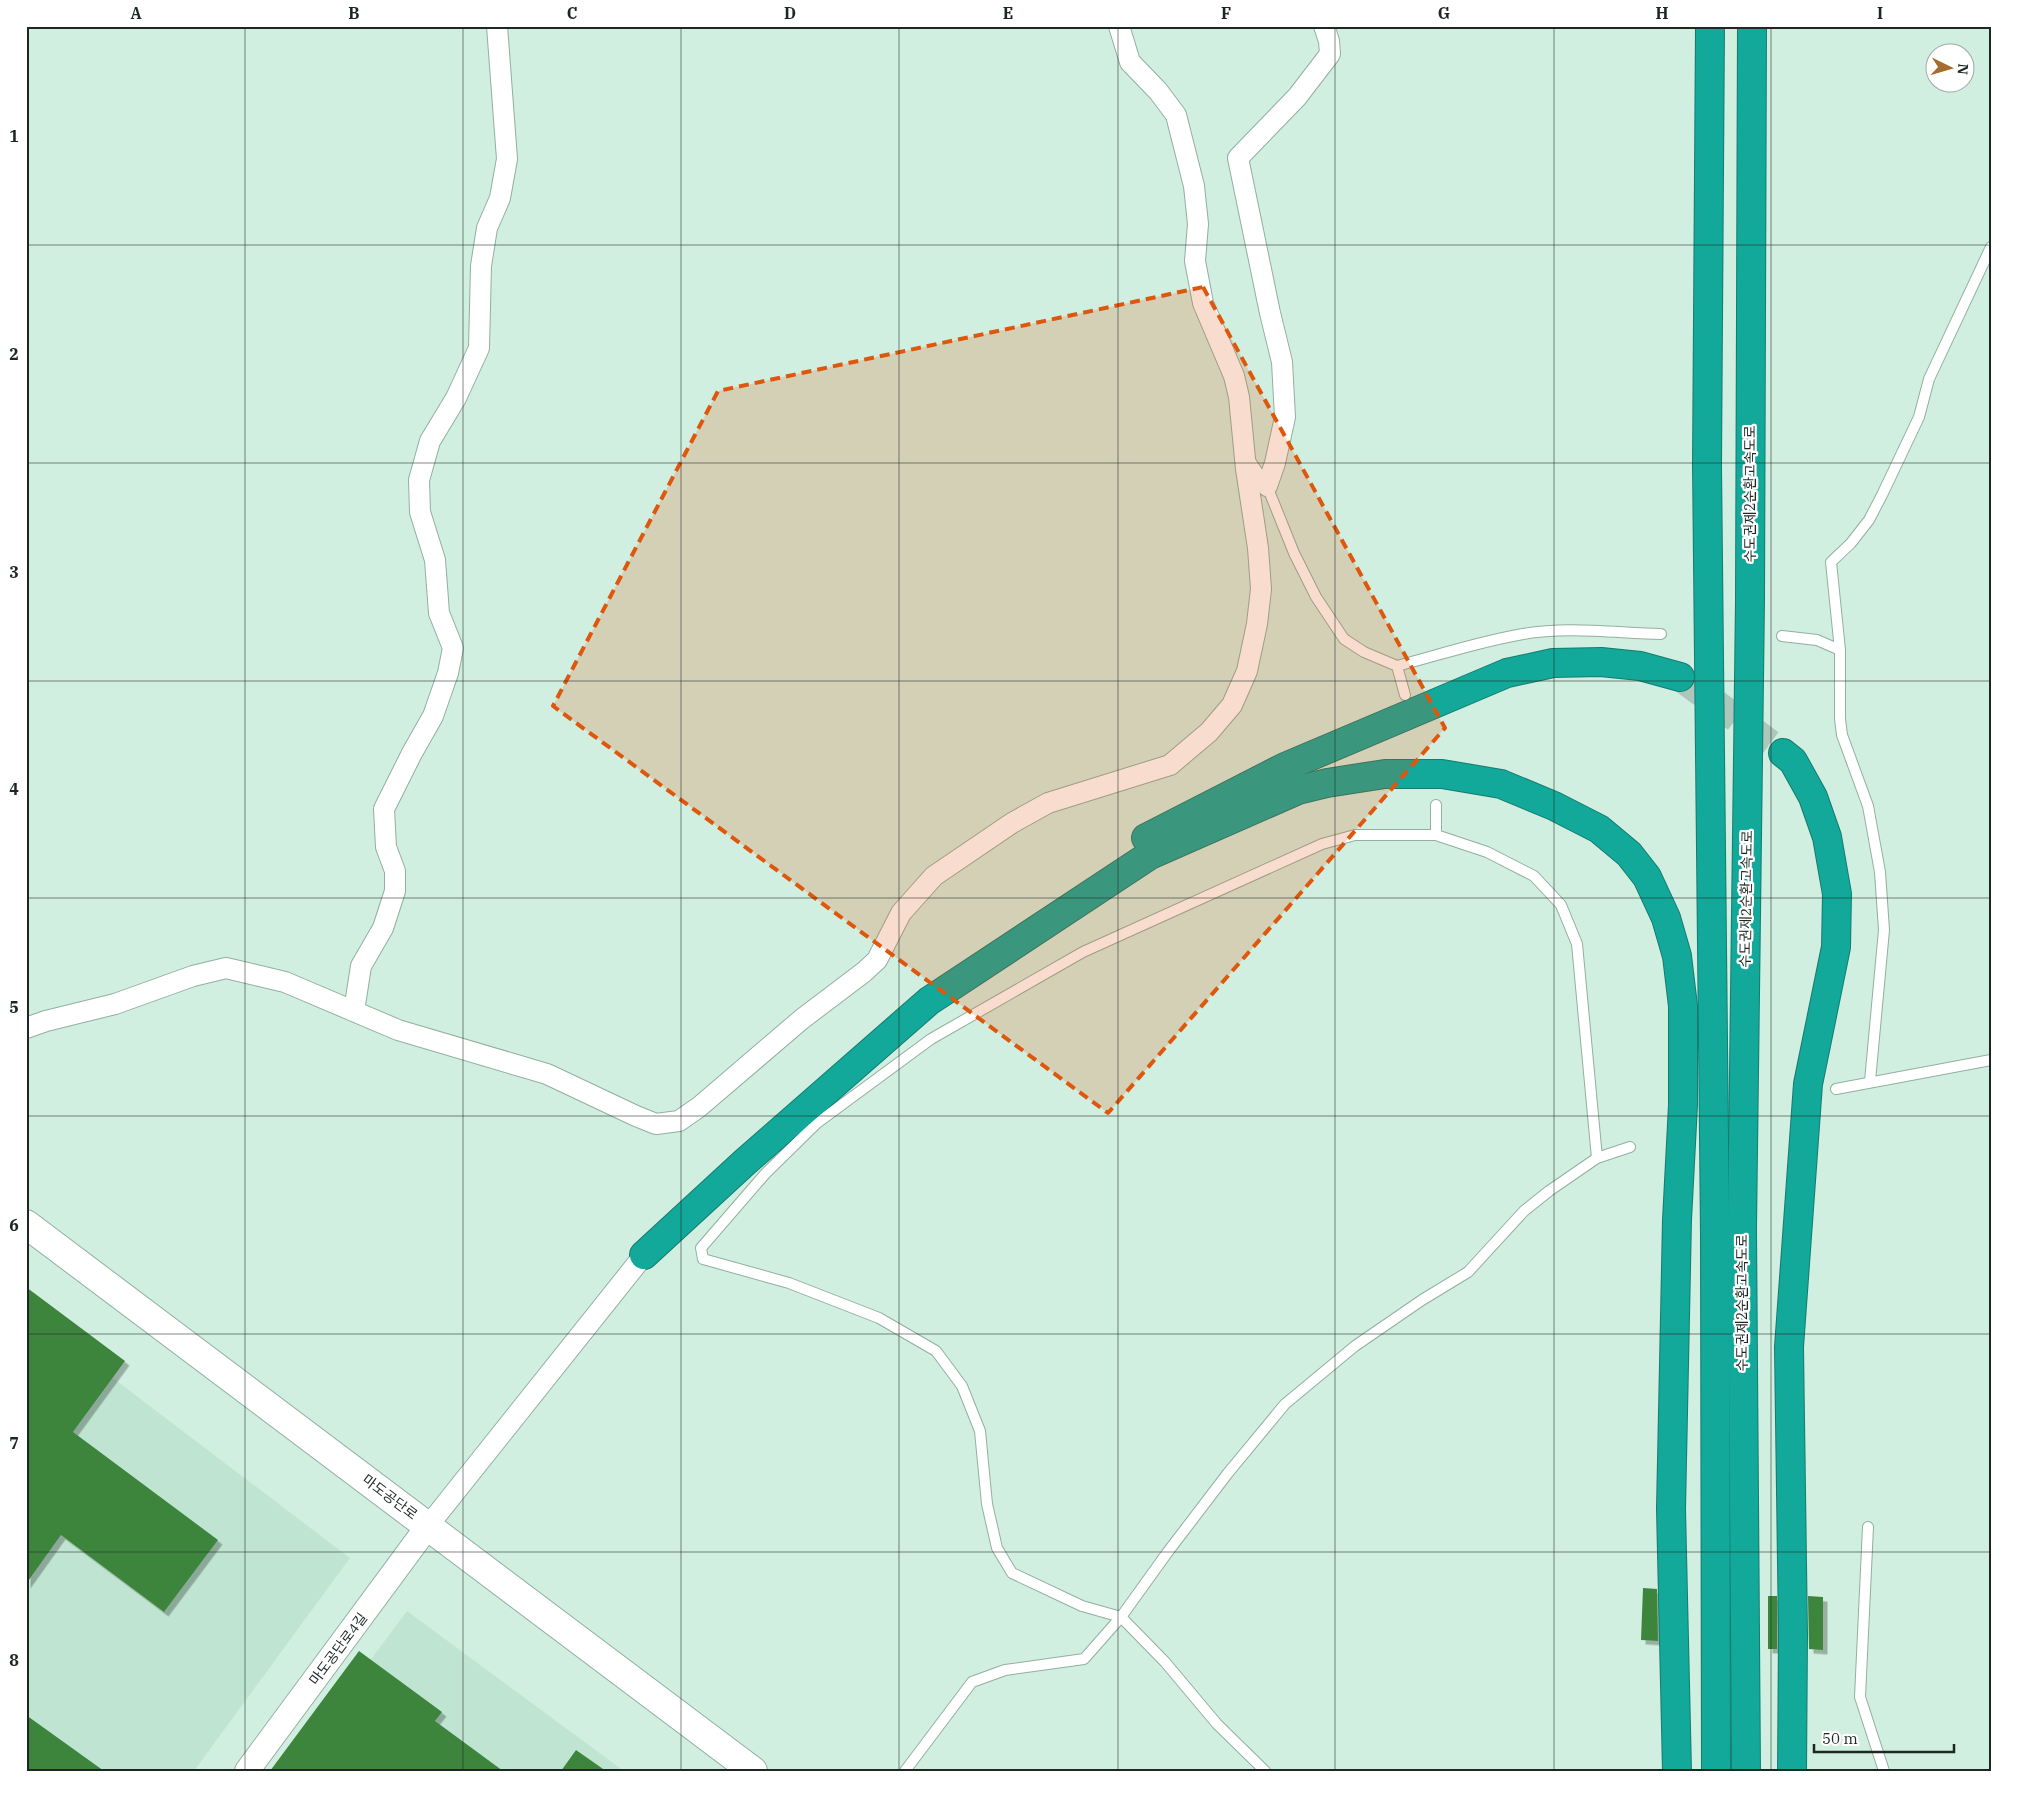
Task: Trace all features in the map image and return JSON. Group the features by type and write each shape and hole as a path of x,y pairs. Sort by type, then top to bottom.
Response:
{"highway":[{"name":"수도권제2순환고속도로","path":"1710,26 1707,465 1715,1233 1716,1771"},
{"name":"수도권제2순환고속도로","path":"1746,1771 1742,1229 1750,601 1752,26"},
{"path":"644,1255 735,1147 912,991 1130,846 1285,767 1507,672 1552,662 1601,662 1640,666 1680,677"},
{"path":"1783,753 1794,761 1813,797 1827,837 1837,894 1836,947 1808,1084 1789,1347 1793,1636 1792,1771"},
{"path":"644,1255 745,1162 929,1000 1150,855 1298,790 1327,783 1385,774 1442,774 1501,784 1554,806 1599,829 1629,854 1647,877 1666,918 1677,956 1683,1006 1683,1104 1677,1220 1672,1481 1677,1771"}],"main road":[{"name":"마도공단로","path":"26,1224 753,1771"}],"street":[{"path":"354,1011 361,966 383,928 395,891 396,871 386,847 384,809 433,716 448,673 453,648 439,613 435,560 420,512 419,480 430,441 456,398 479,348 481,266 487,228 500,198 506,160 497,26"},
{"path":"26,1028 46,1021 115,1004 193,976 226,968 285,982 398,1030 547,1074 628,1113 656,1124 680,1121 802,1019 877,960 901,913 934,876 1012,823 1048,802 1170,765 1209,732 1232,705 1247,671 1257,624 1261,589 1258,548 1244,452 1239,397 1234,376 1203,303 1195,261 1198,224 1194,186 1176,116 1158,91 1130,62 1119,26"},
{"path":"1268,486 1285,417 1282,362 1238,158 1297,96 1330,54 1329,41 1324,26"},
{"path":"428,1526 644,1255"},
{"name":"마도공단로4길","path":"247,1771 428,1526"}],"lane":[{"path":"1870,1081 1884,930 1880,872 1868,806 1842,735 1840,719 1840,650 1831,562 1851,543 1869,520 1882,496 1919,417 1933,371 1991,246"},
{"path":"1244,452 1268,486 1291,545 1316,597 1344,639 1364,652 1397,666 1457,649 1524,634 1565,631 1661,634"},
{"path":"1782,636 1817,640 1840,650"},
{"path":"1397,666 1405,695"},
{"path":"1436,805 1436,835"},
{"path":"1265,1771 1217,1724 1165,1662 1121,1617 1082,1606 1012,1573 997,1548 987,1504 980,1431 962,1386 936,1351 870,1315 789,1283 703,1259 702,1248 765,1174 818,1123 931,1039 1083,952 1322,844 1355,835 1436,835 1487,852 1534,876 1561,905 1577,944 1597,1158"},
{"path":"1836,1089 1870,1081 1991,1060"},
{"path":"905,1771 972,1682 1005,1670 1084,1660 1121,1617 1228,1473 1285,1404 1355,1346 1422,1300 1468,1272 1524,1211 1549,1190 1597,1158 1630,1147"},
{"path":"1868,1527 1860,1697 1884,1771"}],"highlighted area":[{"path":"1203,287 1445,728 1108,1113 553,706 718,391"}],"shaded area":[{"path":"26,1312 350,1558 194,1771 26,1771"},
{"path":"407,1611 624,1771 288,1771"}],"building":[{"path":"26,1287 125,1361 73,1432 218,1540 164,1612 61,1535 26,1584"},
{"path":"1643,1588 1657,1589 1658,1641 1641,1640"},
{"path":"1768,1596 1777,1596 1777,1649 1768,1649"},
{"path":"1808,1596 1823,1597 1823,1650 1809,1649"},
{"path":"359,1651 442,1712 435,1721 503,1771 270,1771"},
{"path":"26,1715 104,1771 26,1771"},
{"path":"576,1750 606,1771 561,1771"}],"tunnel":[{"path":"1680,677 1783,753"}]}
